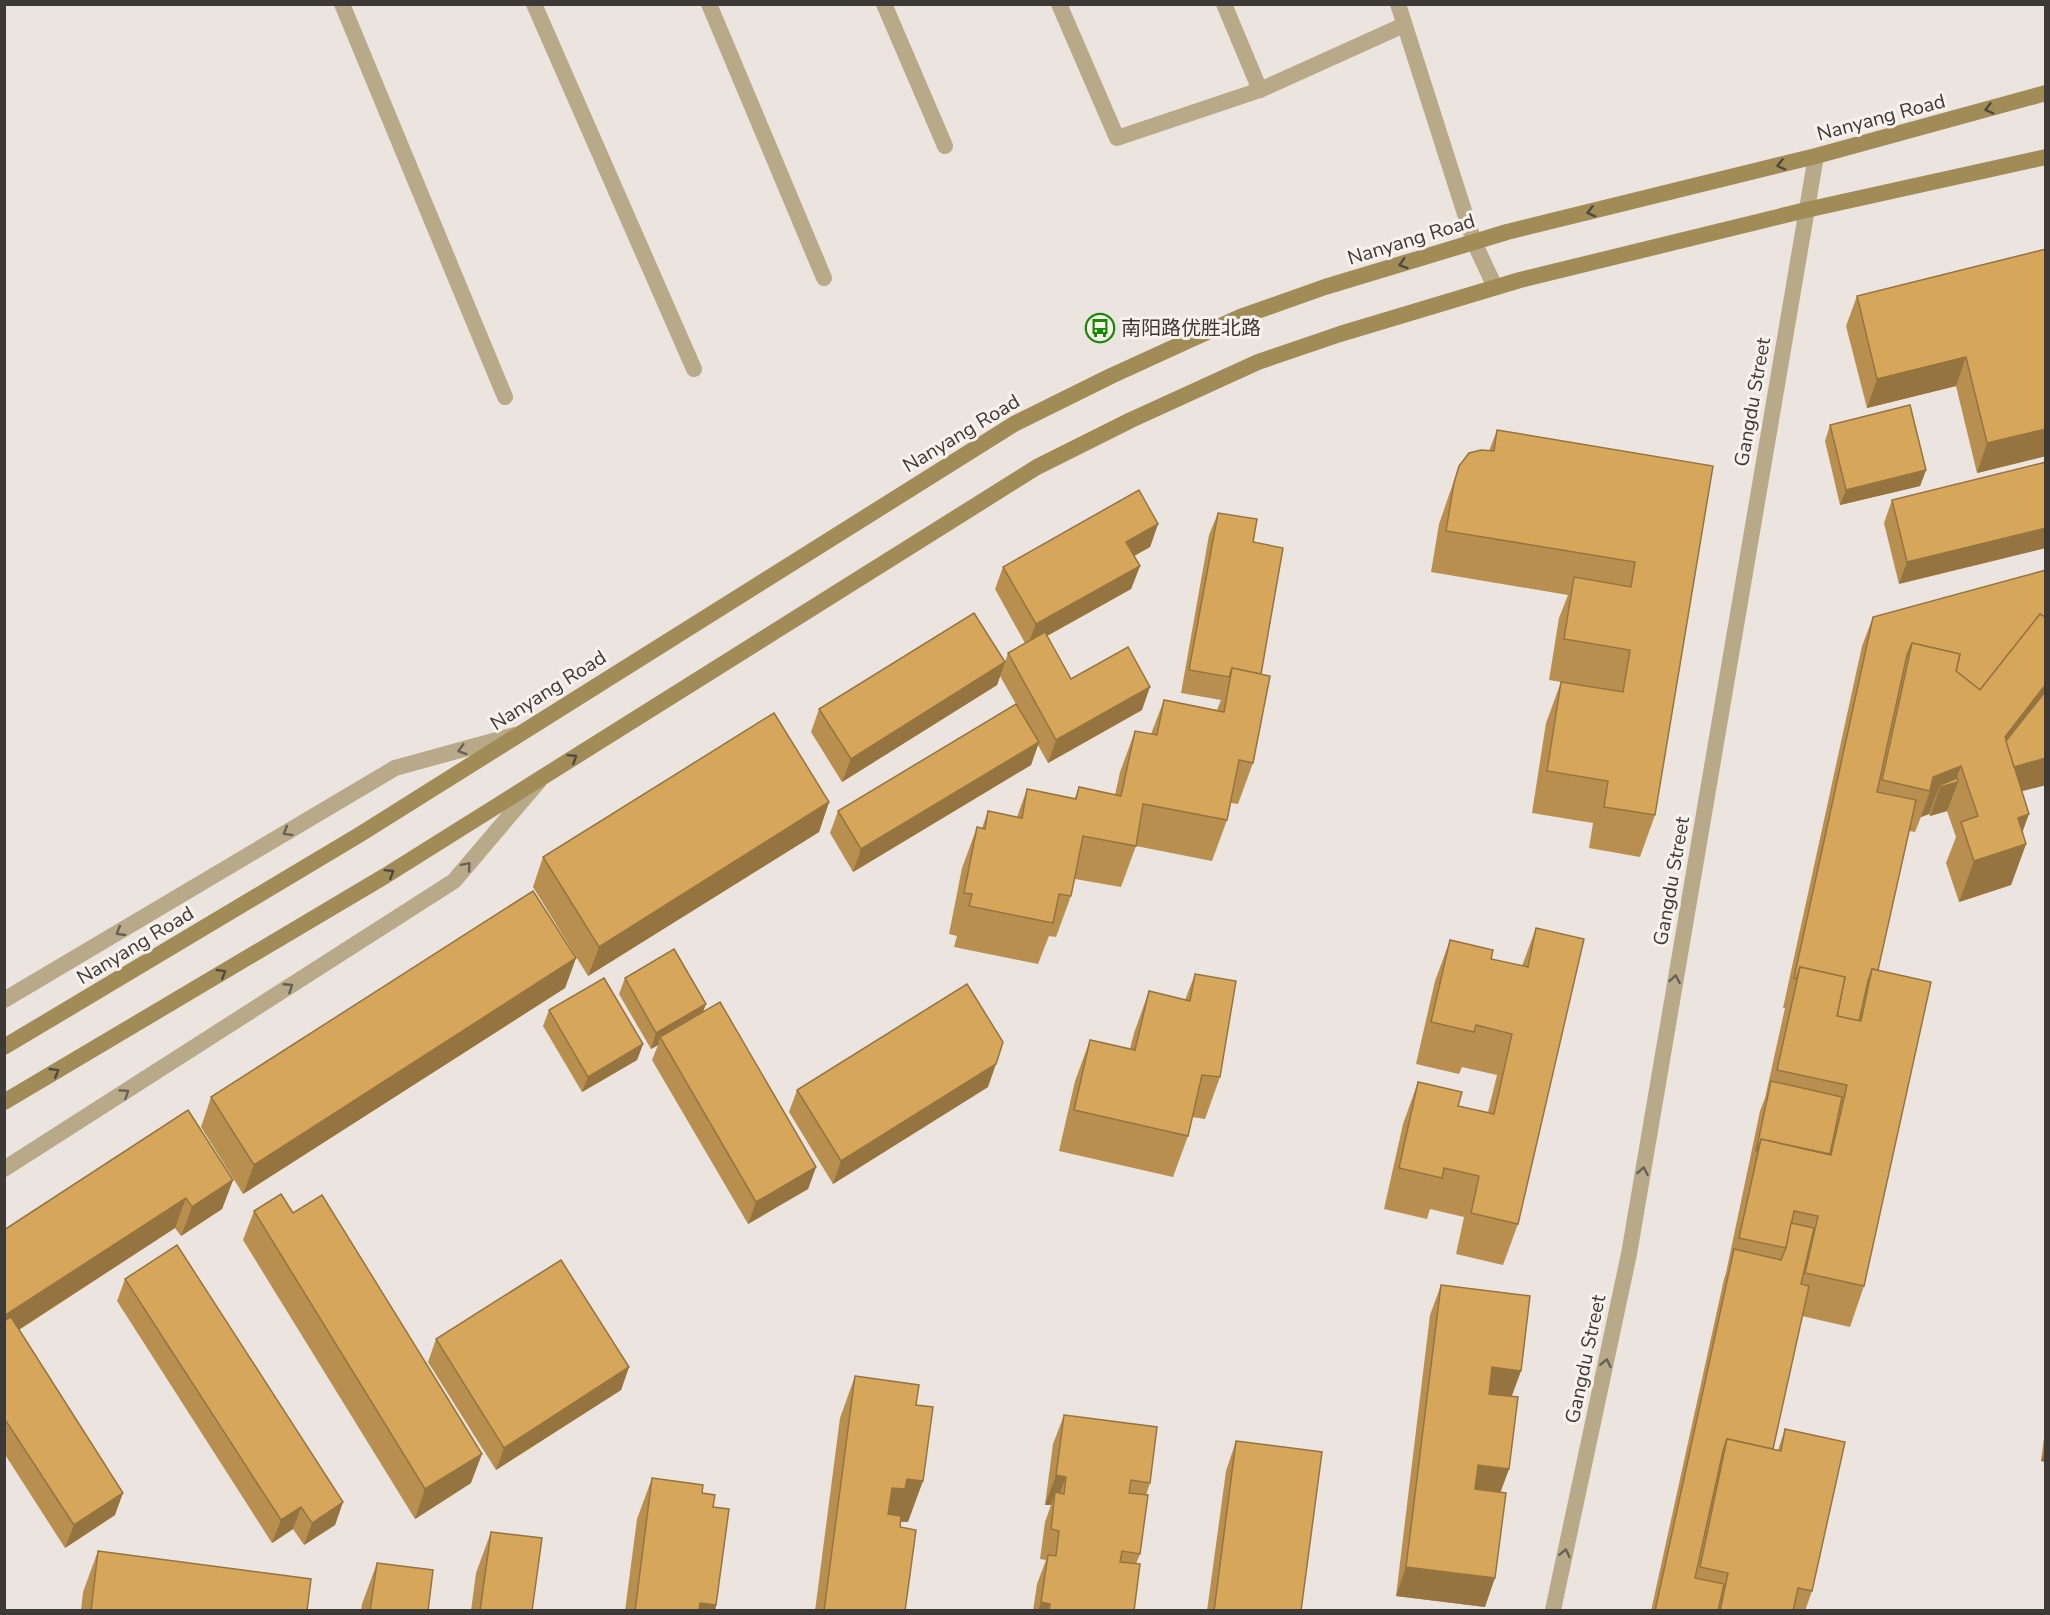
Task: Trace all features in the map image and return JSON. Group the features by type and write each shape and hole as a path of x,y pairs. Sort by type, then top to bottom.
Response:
{"main road":[{"name":"Nanyang Road","path":"4,1047 359,835 1014,424 1111,376 1240,317 1325,287 1507,232 1816,156 2046,93"},
{"path":"4,1102 385,876 1037,467 1131,420 1258,362 1340,334 1495,287 1806,210 2046,157"}],"street":[{"path":"342,4 506,397"},
{"path":"534,4 694,369"},
{"path":"709,4 824,278"},
{"path":"884,4 945,146"},
{"path":"1059,4 1117,138 1260,90 1404,25"},
{"path":"1224,4 1260,90"},
{"path":"1398,4 1474,243 1495,287"},
{"name":"Gangdu Street","path":"1553,1611 1629,1254 1816,156"},
{"path":"4,1000 395,768 519,734"},
{"path":"4,1169 454,881 544,776"}],"building":[{"path":"2046,249 2046,429 1987,443 1966,357 1877,379 1857,296"},
{"path":"1910,405 1926,470 1846,490 1830,425"},
{"path":"1497,430 1713,466 1655,815 1604,807 1608,781 1547,771 1561,682 1623,692 1630,650 1564,639 1574,577 1631,587 1635,562 1446,531 1459,466 1469,453 1481,450 1494,451"},
{"path":"2046,462 2046,528 1907,562 1892,500"},
{"path":"1139,490 1158,524 1126,542 1140,566 1036,624 1003,567"},
{"path":"1218,513 1257,519 1253,542 1283,548 1261,674 1232,668 1229,677 1189,670"},
{"path":"2046,570 2046,618 2040,614 1980,690 1956,671 1960,654 1912,643 1907,655 1877,792 1916,800 1878,970 1872,969 1859,1021 1837,1016 1845,977 1800,967 1796,979 1794,978 1873,617"},
{"path":"974,613 1005,662 851,759 819,709"},
{"path":"2040,614 2046,618 2046,684 2005,737 2029,814 2018,818 2026,844 1974,861 1961,822 1978,816 1961,766 1933,777 1930,791 1882,780 1912,643 1960,654 1956,671 1980,690"},
{"path":"1045,632 1071,679 1128,647 1150,687 1056,740 1008,653"},
{"path":"1232,668 1270,676 1253,763 1239,760 1227,820 1143,804 1136,846 1083,836 1071,896 1059,894 1053,923 969,906 972,894 964,893 977,827 985,829 988,811 1022,818 1027,789 1076,799 1079,787 1121,796 1135,731 1157,735 1164,700 1224,712"},
{"path":"2045,692 2046,758 2014,767 2006,741"},
{"path":"1016,704 1039,742 861,849 838,811"},
{"path":"774,713 829,802 599,947 543,857"},
{"path":"1957,778 1958,782 1940,787 1940,785"},
{"path":"533,891 576,958 254,1165 211,1097"},
{"path":"1536,928 1584,939 1518,1224 1471,1213 1479,1176 1444,1168 1442,1178 1399,1168 1418,1082 1462,1092 1458,1106 1494,1114 1512,1034 1476,1025 1474,1032 1431,1022 1450,940 1493,950 1491,959 1528,967"},
{"path":"674,949 706,1004 656,1033 625,978"},
{"path":"1800,967 1845,977 1837,1016 1861,1021 1872,969 1931,982 1864,1286 1805,1273 1818,1216 1794,1211 1786,1248 1739,1238 1761,1139 1831,1155 1847,1085 1777,1070"},
{"path":"1195,974 1236,981 1220,1077 1202,1075 1188,1136 1074,1110 1090,1040 1135,1050 1149,991 1190,1001"},
{"path":"604,978 643,1044 588,1077 549,1010"},
{"path":"967,984 1003,1042 996,1064 841,1161 797,1090"},
{"path":"720,1002 816,1167 756,1202 660,1037"},
{"path":"1771,1081 1842,1097 1830,1154 1761,1139 1756,1151"},
{"path":"188,1110 233,1180 192,1207 186,1198 4,1316 4,1230"},
{"path":"281,1194 293,1213 322,1195 482,1454 425,1489 254,1211"},
{"path":"1791,1223 1814,1228 1801,1284 1809,1286 1773,1449 1727,1439 1723,1451 1695,1578 1724,1584 1718,1611 1655,1611 1734,1249 1781,1260"},
{"path":"177,1245 343,1502 312,1523 301,1507 281,1520 125,1279"},
{"path":"561,1260 629,1367 504,1448 436,1339"},
{"path":"1441,1285 1530,1296 1521,1371 1492,1367 1489,1394 1518,1397 1509,1469 1478,1465 1475,1489 1506,1493 1495,1578 1406,1567"},
{"path":"11,1317 123,1493 74,1525 4,1418 4,1321"},
{"path":"855,1376 919,1385 916,1405 933,1407 923,1481 907,1479 905,1489 892,1488 888,1514 901,1516 900,1527 916,1530 905,1611 824,1611"},
{"path":"1064,1415 1157,1427 1150,1483 1131,1480 1129,1493 1148,1495 1140,1554 1122,1551 1120,1562 1140,1564 1134,1611 1049,1611 1050,1604 1041,1602 1048,1555 1056,1556 1059,1531 1051,1529 1055,1492 1064,1494 1066,1477 1056,1475"},
{"path":"1785,1429 1845,1442 1812,1591 1798,1588 1793,1611 1720,1611 1728,1573 1700,1567 1727,1439 1781,1451"},
{"path":"1236,1441 1322,1452 1301,1611 1214,1611"},
{"path":"652,1478 703,1485 702,1493 715,1495 713,1507 729,1509 716,1605 700,1603 699,1611 635,1611"},
{"path":"491,1532 542,1538 532,1611 480,1611"},
{"path":"98,1551 311,1579 307,1611 91,1611"},
{"path":"377,1563 433,1570 428,1611 370,1611"}],"place":[{"name":"南阳路优胜北路","path":"1100,328"}]}
